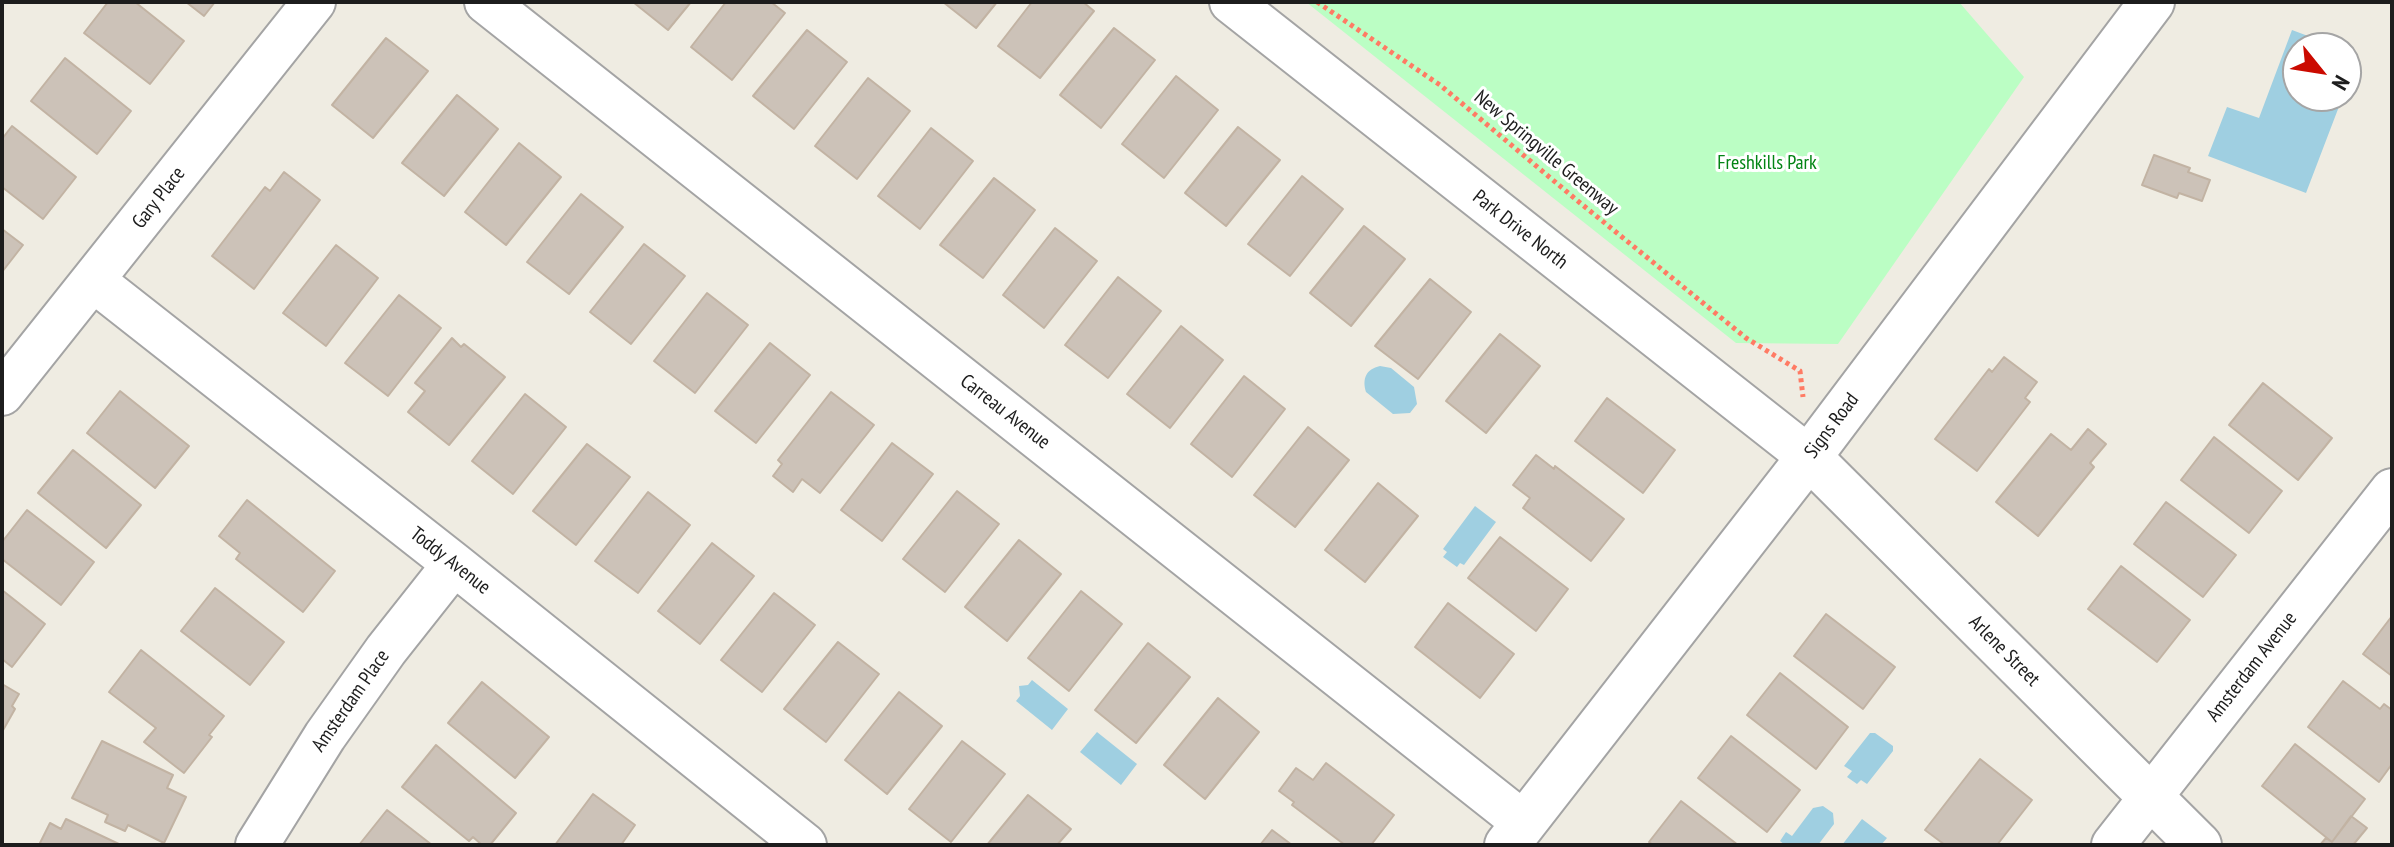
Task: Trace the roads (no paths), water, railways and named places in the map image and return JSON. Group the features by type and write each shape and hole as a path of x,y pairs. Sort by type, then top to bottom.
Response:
{"street":[{"name":"Gary Place","path":"2,394 314,2"},
{"name":"Carreau Avenue","path":"486,2 1516,834"},
{"name":"Park Drive North","path":"1231,2 1809,457"},
{"name":"Signs Road","path":"1516,834 1809,457 2152,2"},
{"name":"Toddy Avenue","path":"94,281 805,845"},
{"name":"Arlene Street","path":"1809,457 2199,845"},
{"name":"Amsterdam Avenue","path":"2113,845 2392,490"},
{"name":"Amsterdam Place","path":"257,845 333,723 454,564"}],"water":[{"path":"2282,57 2282,112 2337,112 2306,193 2208,156 2227,107 2259,118"},
{"path":"1380,366 1391,368 1414,387 1417,404 1410,413 1393,414 1366,392 1366,375"},
{"path":"1475,506 1496,522 1464,565 1460,563 1457,567 1443,557 1447,552 1443,549"},
{"path":"1032,680 1068,709 1052,730 1016,701 1020,696 1019,686 1028,685"},
{"path":"1097,732 1137,764 1121,785 1080,752"},
{"path":"1870,733 1875,733 1893,746 1893,751 1867,784 1861,780 1857,784 1847,777 1852,771 1844,766"},
{"path":"1823,806 1833,813 1834,824 1818,845 1785,845 1780,841 1786,832 1792,836 1813,808"},
{"path":"1862,819 1887,838 1881,845 1842,845"}],"park label":[{"name":"Freshkills Park","path":"1767,163"}]}
